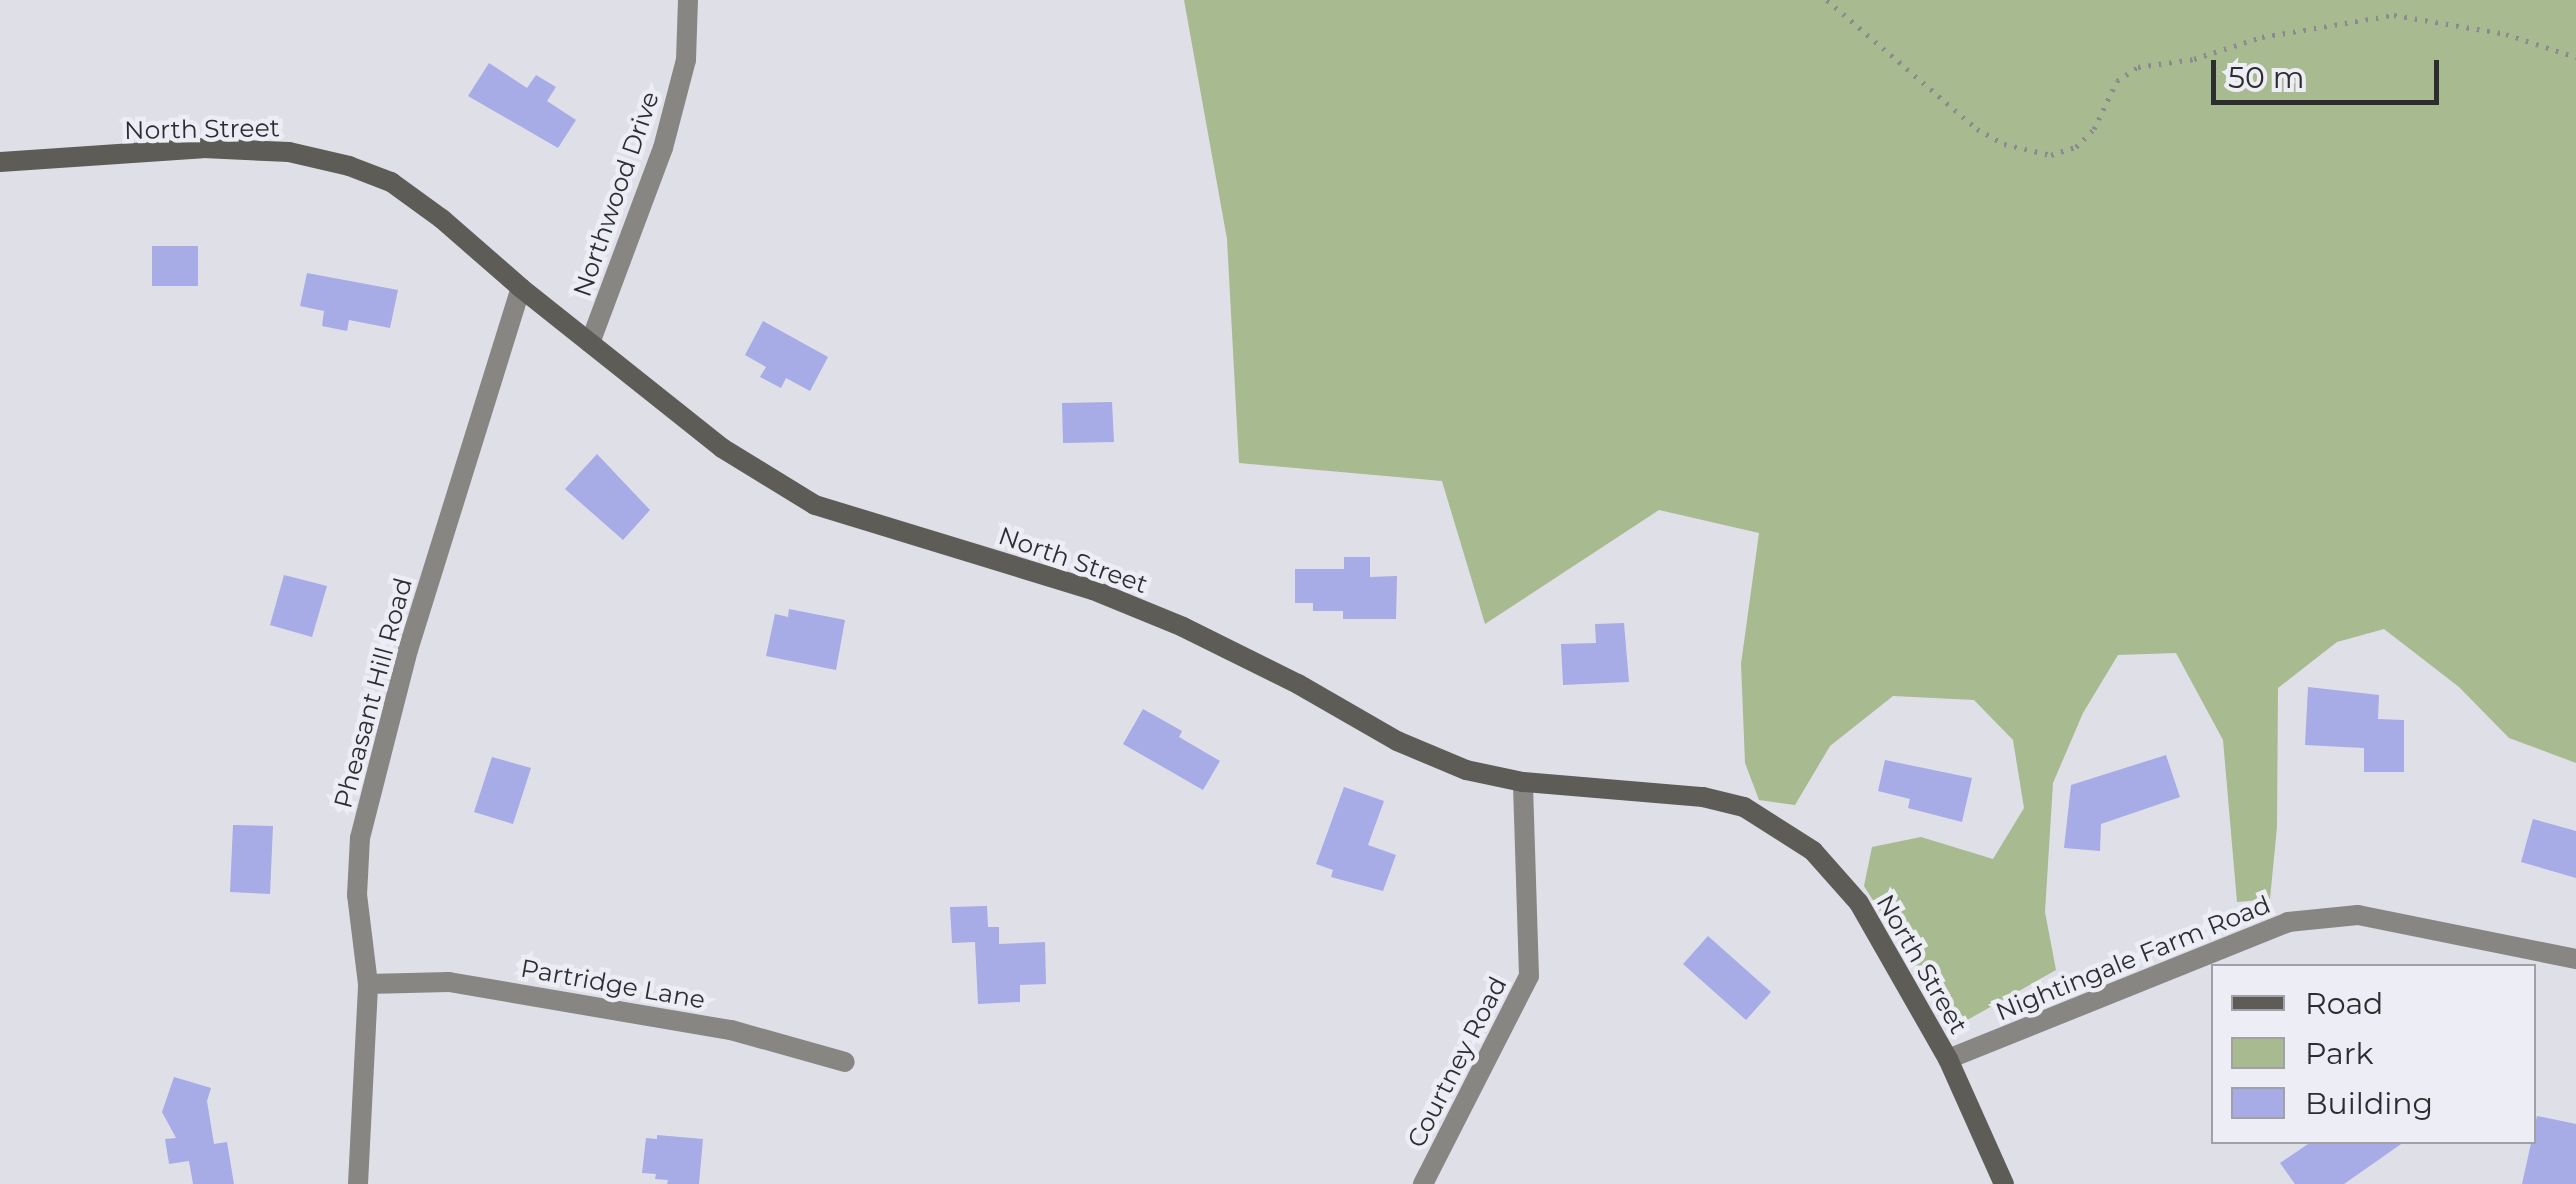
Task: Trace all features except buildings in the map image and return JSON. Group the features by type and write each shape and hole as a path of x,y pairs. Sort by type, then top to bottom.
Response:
{"street":[{"name":"Northwood Drive","path":"590,343 664,148 686,60 688,0"},
{"name":"North Street","path":"0,162 203,148 288,152 392,182 442,218 522,288 722,448 816,504 1092,590 1183,626 1298,684 1398,741 1466,770 1523,782 1703,796 1744,807 1813,852 1859,903 1948,1059 2004,1184"},
{"name":"Pheasant Hill Road","path":"358,1184 368,984 357,895 360,838 373,776 522,288"},
{"name":"Courtney Road","path":"1423,1184 1530,976 1523,782"},
{"name":"Nightingale Farm Road","path":"1948,1059 2288,922 2358,916 2576,958"},
{"name":"Partridge Lane","path":"368,984 449,982 718,1028 845,1062"}],"path":[{"path":"1827,0 1977,129 2004,144 2051,155 2076,148 2094,129 2117,81 2138,68 2194,59 2262,37 2394,15 2506,34 2576,57"}],"green space":[{"path":"1184,0 2576,0 2576,763 2509,738 2459,687 2384,629 2337,642 2278,688 2277,827 2270,899 2237,902 2223,740 2176,653 2118,655 2083,713 2053,783 2045,912 2056,970 1953,1028 1864,886 1872,847 1921,837 1993,859 2024,808 2013,740 1974,700 1893,696 1830,746 1795,805 1759,800 1745,763 1741,664 1759,533 1659,510 1485,624 1442,481 1239,463 1227,239"}]}
